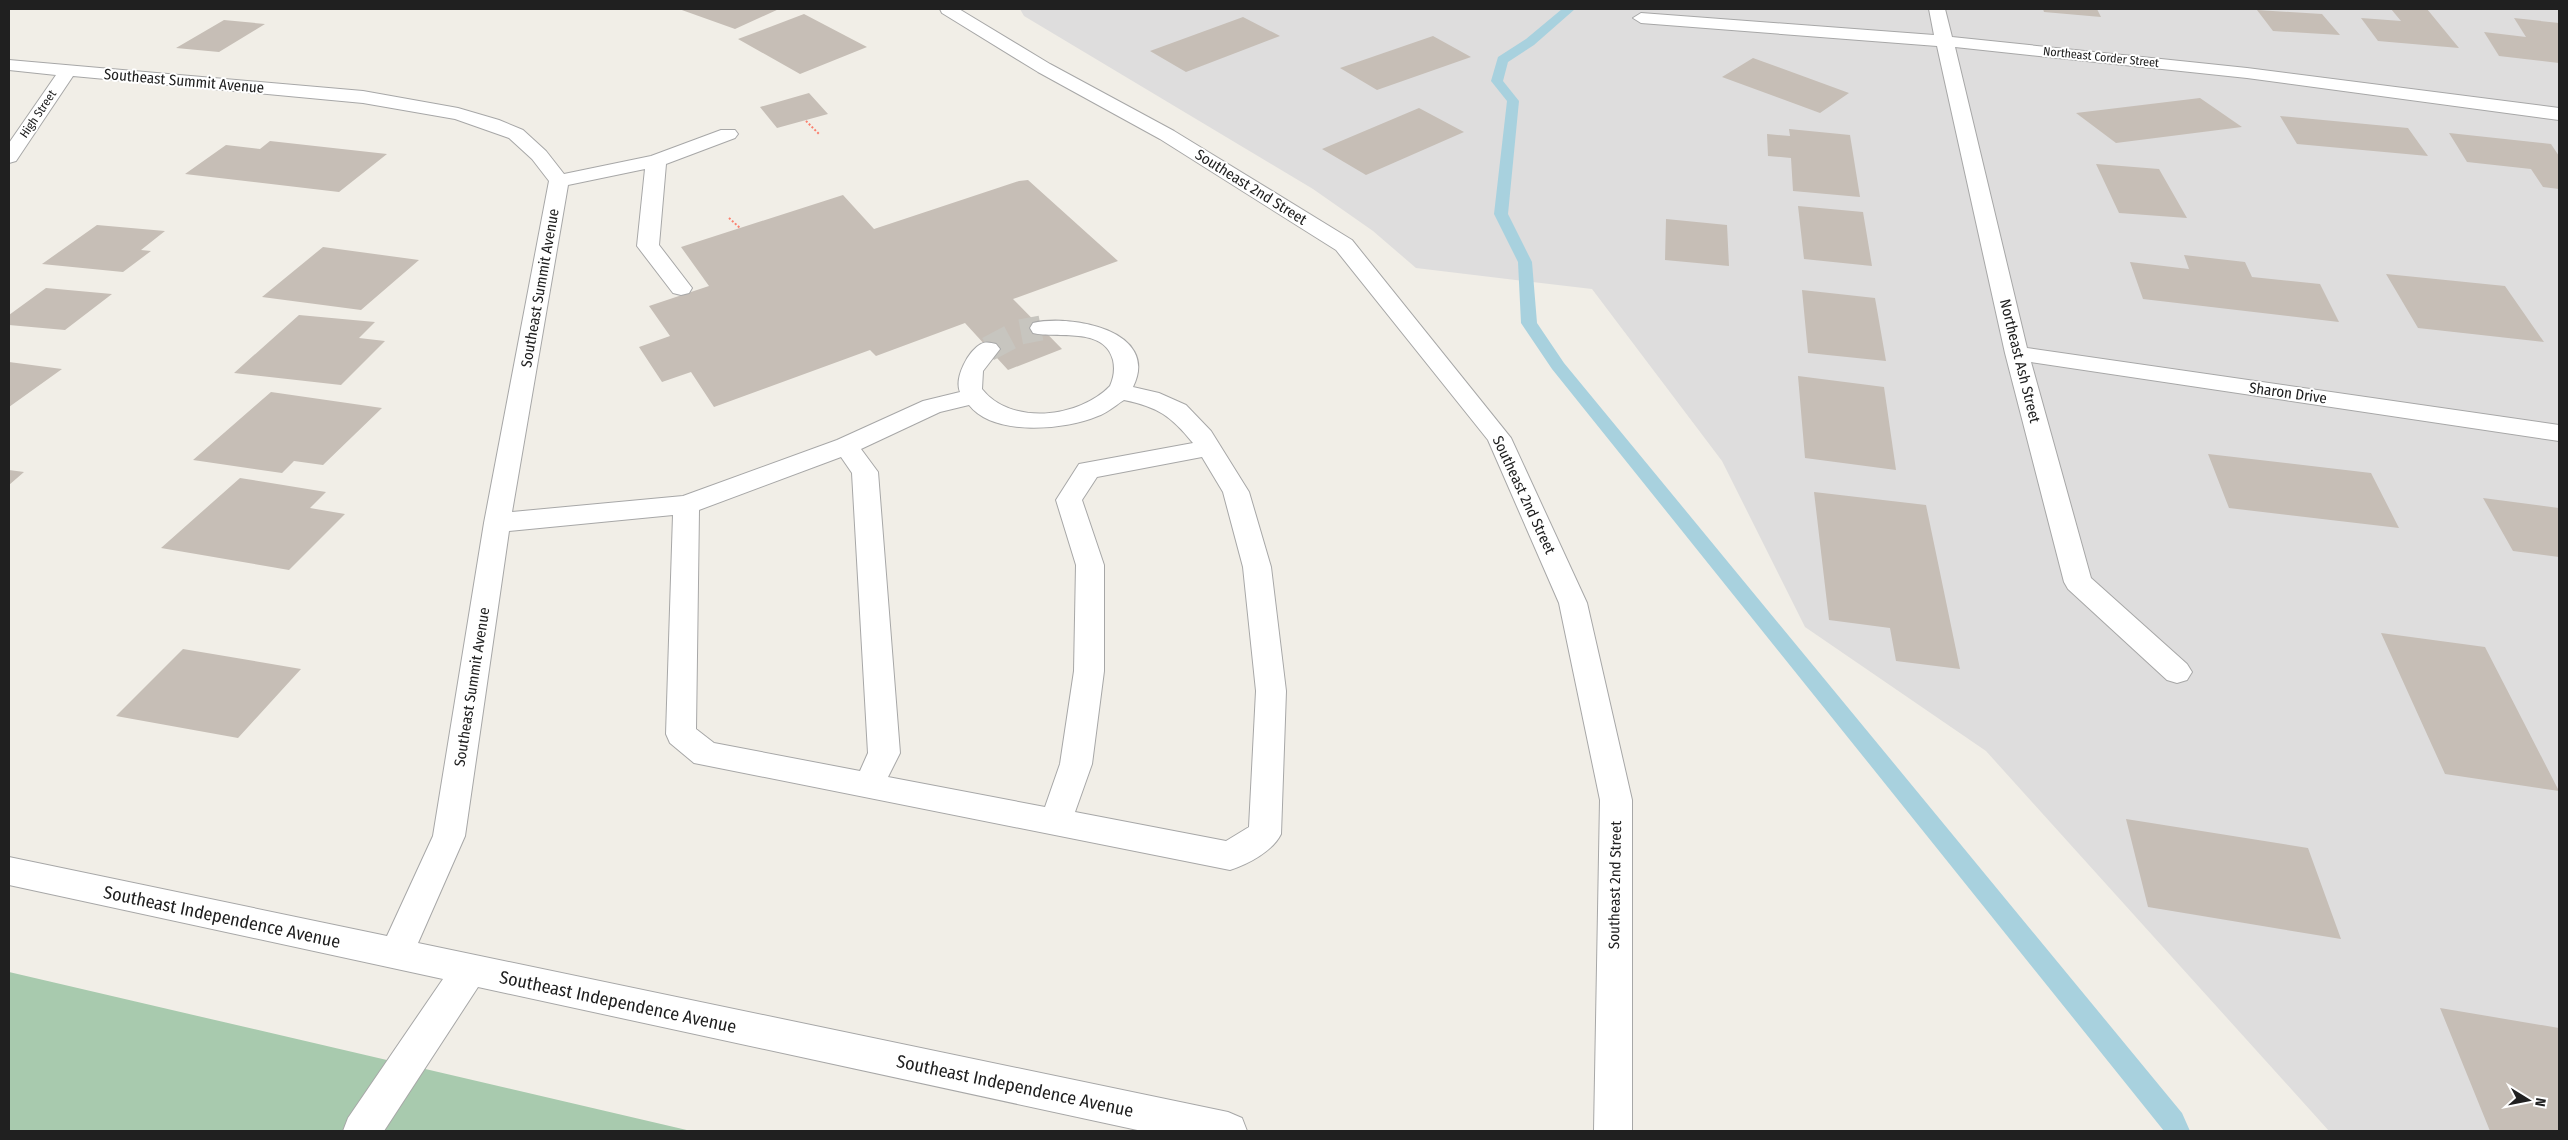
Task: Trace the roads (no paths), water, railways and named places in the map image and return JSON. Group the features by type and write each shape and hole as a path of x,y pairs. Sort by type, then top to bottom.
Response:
{"street":[{"name":"Southeast 2nd Street","path":"950,9 1044,68 1167,135 1344,245 1499,438 1573,603 1616,800 1613,1131"},
{"name":"Northeast Ash Street","path":"1937,9 2017,352 2078,582 2177,672"},
{"name":"Northeast Corder Street","path":"1641,18 1945,41 2247,73 2559,114"},
{"name":"Southeast Summit Avenue","path":"9,65 364,96 458,114 492,124 516,134 539,155 559,181 497,523 449,836 396,954"},
{"name":"High Street","path":"9,157 67,70"},
{"path":"559,181 656,161 728,134"},
{"path":"656,161 648,246 681,288"},
{"path":"988,348 974,365 970,375 975,396 994,413 1018,420 1044,422 1080,416 1096,409 1119,391 1125,381 1126,360 1111,341 1086,330 1070,327 1041,328"},
{"name":"Sharon Drive","path":"2017,352 2559,433"},
{"path":"686,506 681,734 705,754 1230,856 1265,834 1271,691 1257,567 1236,492 1209,448 1177,410 1150,398 1119,391"},
{"path":"497,523 686,506 846,446 932,406 975,396"},
{"path":"846,446 865,472 884,753 868,786"},
{"path":"1055,823 1076,764 1089,670 1090,565 1069,500 1088,470 1209,448"},
{"name":"Southeast Independence Avenue","path":"9,872 1228,1131"},
{"path":"362,1131 469,970"}],"waterway":[{"path":"1569,9 1530,42 1502,60 1497,81 1513,101 1505,160 1501,214 1525,262 1529,323 1558,366 2173,1122 2177,1131"}],"tunnel":[{"path":"988,349 1020,332 1041,328"}]}
